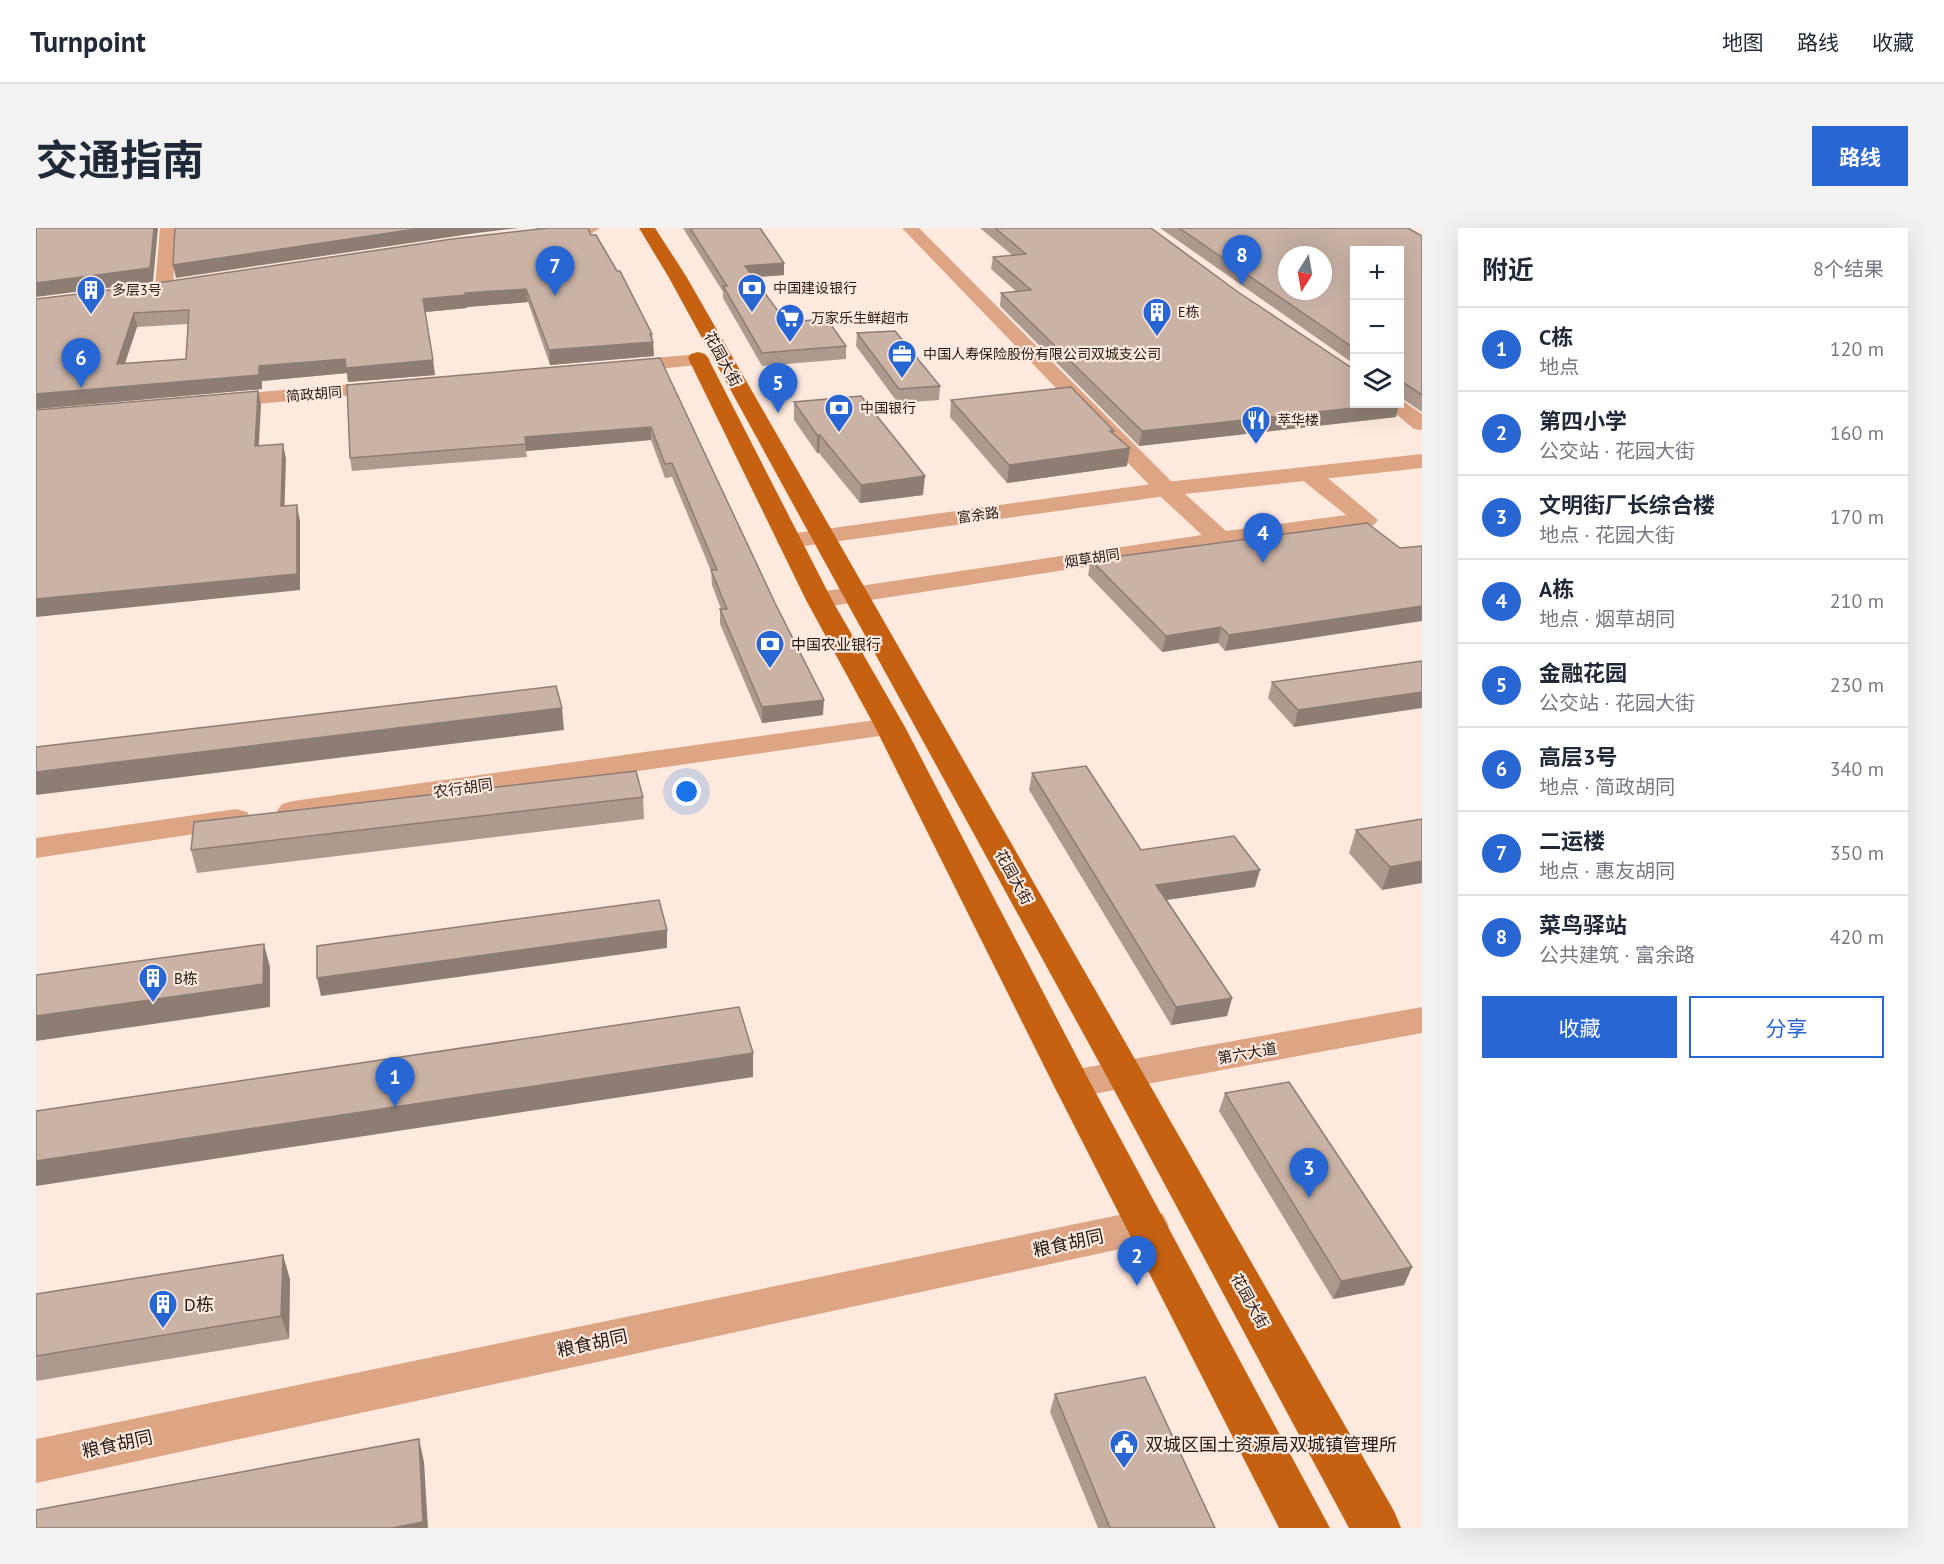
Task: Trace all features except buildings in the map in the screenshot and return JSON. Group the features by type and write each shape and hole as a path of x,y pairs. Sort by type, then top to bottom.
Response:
{"main road":[{"name":"花园大街","path":"625,228 700,360 819,600 890,727 1072,1084 1305,1528"},
{"name":"花园大街","path":"647,228 677,276 1376,1528"}],"street":[{"path":"141,293 170,288 168,228"},
{"path":"525,233 592,228"},
{"path":"911,229 935,228"},
{"path":"911,229 1166,489 1221,539"},
{"path":"594,369 700,360"},
{"name":"简政胡同","path":"189,404 405,386"},
{"path":"1400,408 1422,424"},
{"name":"富余路","path":"1166,489 1209,474 1422,449"},
{"name":"富余路","path":"789,541 1166,489 1422,461"},
{"name":"烟草胡同","path":"819,600 1221,539 1366,520 1309,474"},
{"name":"农行胡同","path":"36,848 890,727"},
{"name":"第六大道","path":"1072,1084 1422,1020"},
{"name":"粮食胡同","path":"36,1461 1148,1226"}],"place":[{"name":"菜鸟驿站","path":"1242,285"},
{"name":"二运楼","path":"555,296"},
{"name":"中国建设银行","path":"752,314"},
{"name":"多层3号","path":"91,316"},
{"name":"E栋","path":"1157,338"},
{"name":"万家乐生鲜超市","path":"790,344"},
{"name":"中国人寿保险股份有限公司双城支公司","path":"902,380"},
{"name":"高层3号","path":"81,388"},
{"name":"金融花园","path":"778,413"},
{"name":"中国银行","path":"839,434"},
{"name":"萃华楼","path":"1256,446"},
{"name":"A栋","path":"1263,563"},
{"name":"中国农业银行","path":"770,670"},
{"name":"B栋","path":"153,1004"},
{"name":"C栋","path":"395,1107"},
{"name":"文明街厂长综合楼","path":"1309,1198"},
{"name":"第四小学","path":"1137,1286"},
{"name":"D栋","path":"163,1330"},
{"name":"双城区国土资源局双城镇管理所","path":"1124,1470"}]}
